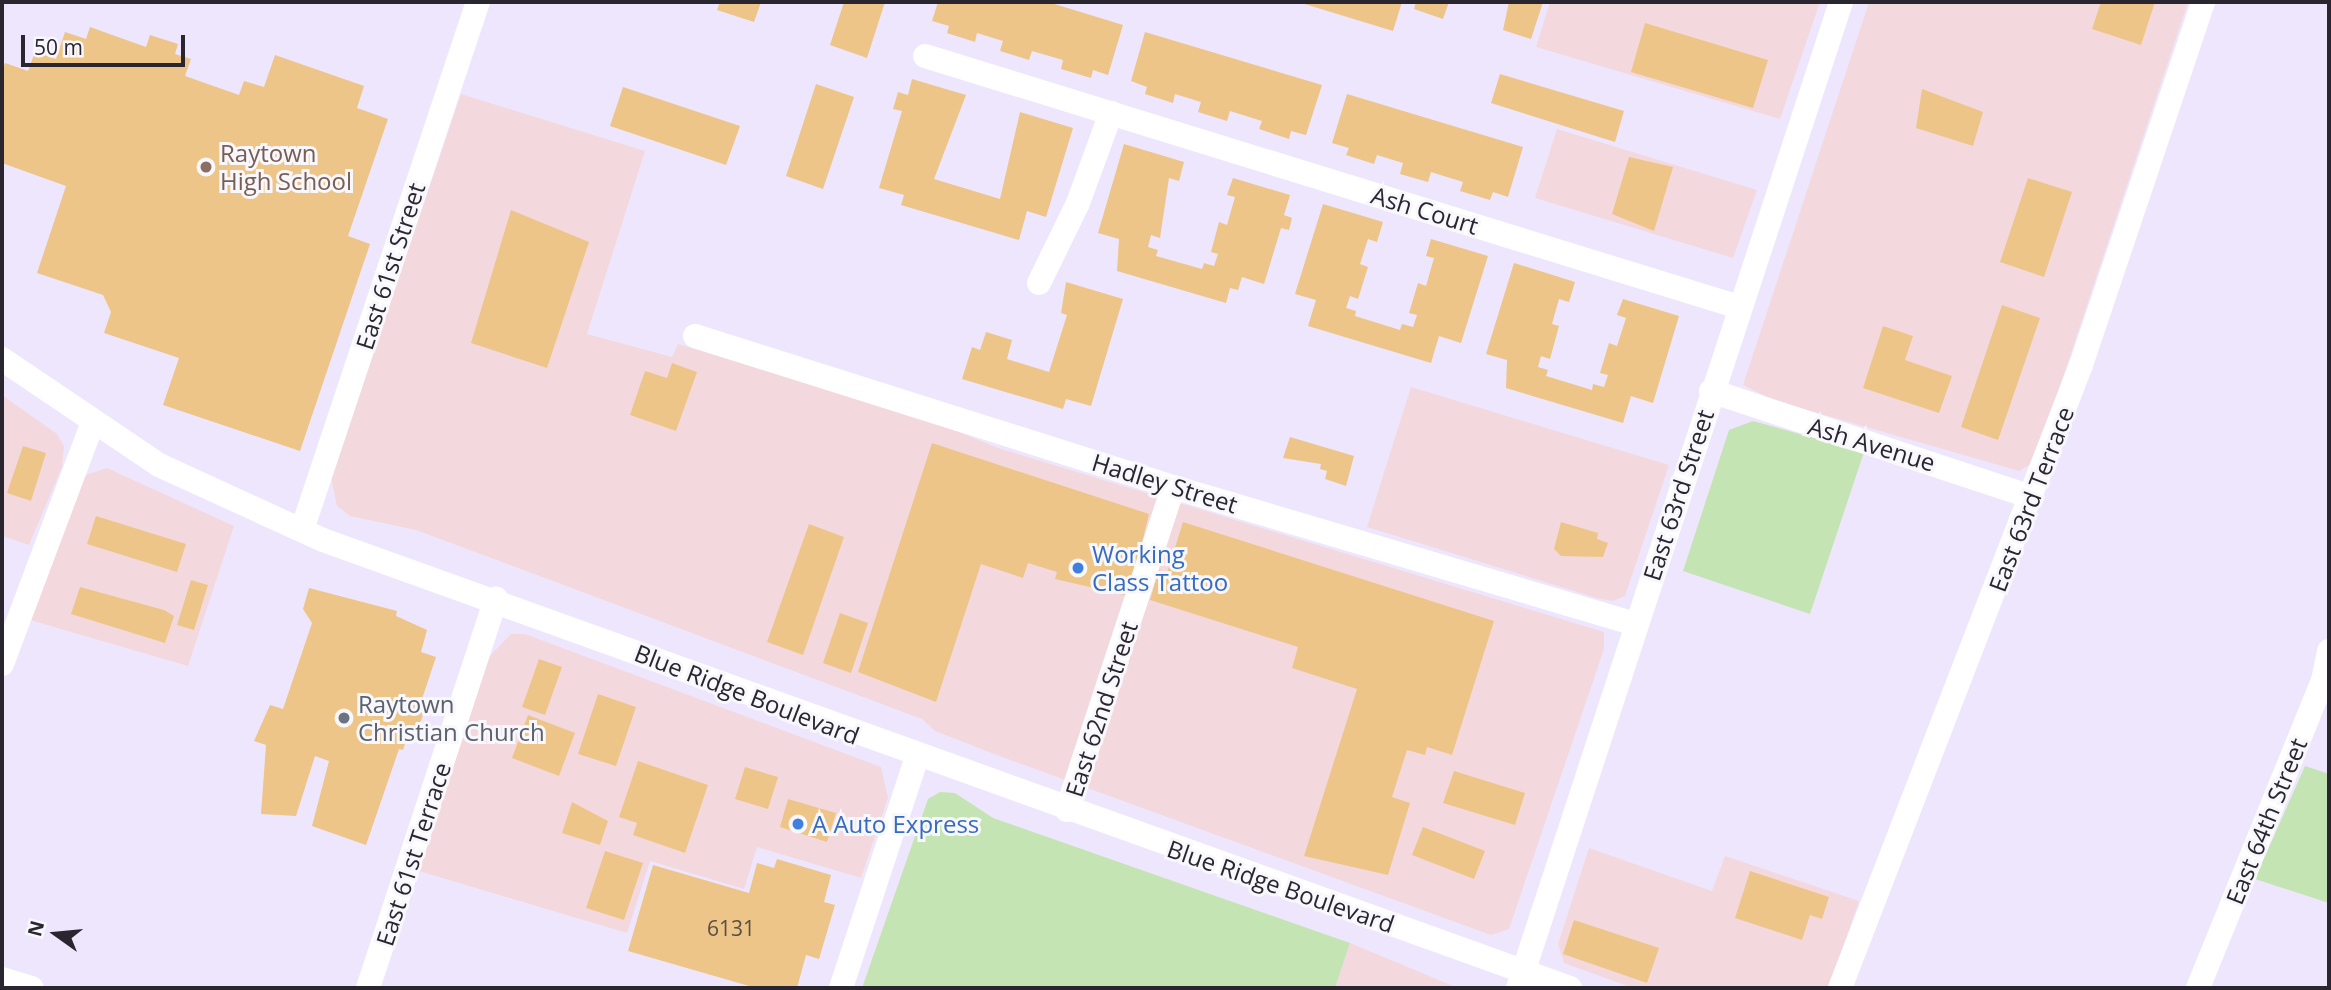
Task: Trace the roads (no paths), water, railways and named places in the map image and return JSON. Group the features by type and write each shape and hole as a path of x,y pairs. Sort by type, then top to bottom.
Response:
{"street":[{"name":"East 61st Street","path":"302,530 478,2"},
{"name":"East 63rd Street","path":"1519,980 1841,2"},
{"name":"East 63rd Terrace","path":"1840,988 2032,497 2203,2"},
{"name":"Ash Court","path":"925,56 1739,307"},
{"path":"1038,283 1079,203 1111,113"},
{"name":"Hadley Street","path":"695,335 1173,487 1636,624"},
{"name":"Blue Ridge Boulevard","path":"2,359 92,424 170,470 302,530 1067,810 1519,980 1570,988"},
{"name":"Ash Avenue","path":"1711,391 2032,497"},
{"path":"2,664 92,424"},
{"name":"East 62nd Street","path":"1067,810 1173,487"},
{"name":"East 61st Terrace","path":"368,988 496,599"},
{"name":"East 64th Street","path":"2197,988 2323,680 2329,652"},
{"path":"841,988 917,757"},
{"path":"2,979 32,988"}],"place":[{"name":"Raytown High School","path":"206,167"},
{"name":"Working Class Tattoo","path":"1078,568"},
{"name":"Raytown Christian Church","path":"344,718"},
{"name":"A Auto Express","path":"798,824"}]}
